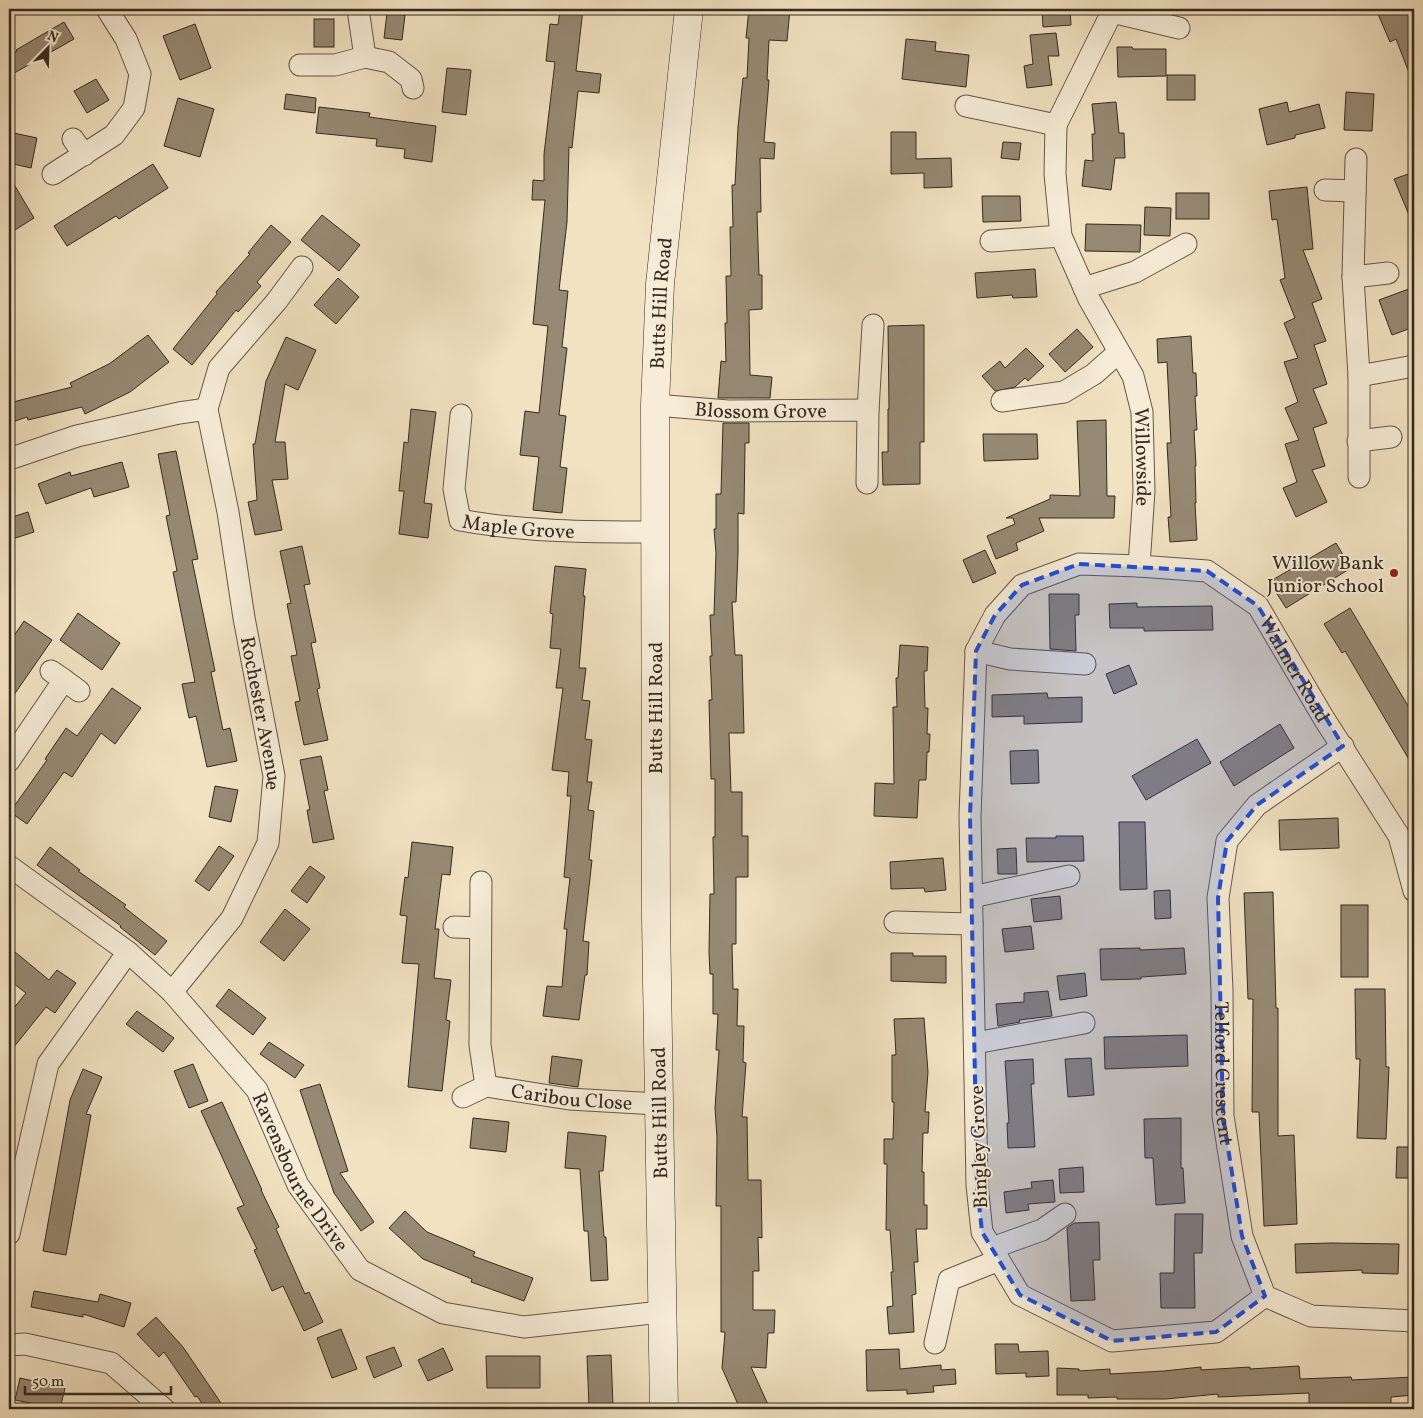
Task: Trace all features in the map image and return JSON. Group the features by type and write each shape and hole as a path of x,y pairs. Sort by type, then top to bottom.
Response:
{"street":[{"path":"53,174 78,147 114,135 134,108 140,74 126,39 107,9"},
{"path":"358,9 365,56"},
{"name":"Butts Hill Road","path":"664,1409 656,918 655,405 660,284 689,9"},
{"name":"Willowside","path":"1140,566 1144,491 1142,412 1133,376 1084,288 1061,236 1054,174 1056,126 1112,10 1179,28"},
{"path":"300,65 335,65 365,56 388,62 411,79 413,88"},
{"path":"966,106 1056,126"},
{"path":"1356,159 1353,277 1359,376 1359,477"},
{"path":"1325,190 1355,191"},
{"path":"991,241 1061,236"},
{"path":"1084,288 1135,272 1186,244"},
{"name":"Rochester Avenue","path":"172,992 232,918 268,843 274,776 244,618 228,512 207,409 220,368 282,306 302,267"},
{"path":"1353,277 1388,273"},
{"path":"867,483 868,410 874,324"},
{"path":"1002,401 1064,392 1094,374 1119,352"},
{"path":"1359,376 1414,366"},
{"name":"Blossom Grove","path":"655,405 728,411 868,410"},
{"path":"9,459 76,436 179,413 207,409"},
{"name":"Maple Grove","path":"461,416 454,489 460,520 487,525 562,532 654,532"},
{"path":"1358,441 1391,437"},
{"name":"Walmer Road","path":"970,816 976,651 995,615 1022,585 1079,564 1207,571 1258,606 1323,717 1399,836 1414,891"},
{"path":"976,651 1010,659 1085,664"},
{"path":"9,761 65,681"},
{"name":"Telford Crescent","path":"1265,1296 1242,1236 1223,1116 1222,990 1218,898 1227,841 1257,805 1343,746"},
{"name":"Bingley Grove","path":"970,816 977,1185 982,1232 1020,1295 1112,1341 1216,1332 1265,1296"},
{"name":"Ravensbourne Drive","path":"9,866 128,952 172,992 257,1090 298,1185 360,1270 443,1313 524,1326 661,1312"},
{"path":"972,897 1069,876"},
{"name":"Caribou Close","path":"481,882 480,1045 486,1086"},
{"path":"895,922 972,924"},
{"path":"454,927 480,928"},
{"path":"9,1234 48,1064 128,952"},
{"path":"975,1043 1084,1023"},
{"name":"Caribou Close","path":"464,1097 486,1086 569,1099 658,1104"},
{"path":"935,1343 949,1280 1042,1230 1065,1214"},
{"path":"1265,1296 1311,1316 1414,1320"},
{"path":"9,1345 25,1344 111,1363 164,1409"}],"highlighted area":[{"path":"1079,564 1207,571 1258,606 1343,746 1257,805 1227,841 1218,898 1223,1116 1242,1236 1265,1296 1216,1332 1112,1341 1020,1295 982,1232 977,1185 970,816 976,651 995,615 1022,585"}],"building":[{"path":"560,9 583,9 576,71 601,74 599,93 578,91 572,148 569,147 567,222 559,290 568,291 562,347 567,348 559,415 566,416 560,467 567,468 562,513 533,510 539,457 520,455 525,411 539,413 548,326 533,324 545,200 532,200 533,180 544,181 544,154 555,62 546,61 550,24 558,25"},
{"path":"749,9 790,9 787,41 769,40 767,80 769,80 764,142 775,143 774,159 760,158 761,212 757,212 759,275 762,275 762,309 749,310 750,375 772,377 770,398 718,398 721,361 726,362 726,276 731,276 730,227 733,227 732,185 735,185 743,78 747,78 749,38 746,38"},
{"path":"1042,9 1070,9 1071,25 1043,27"},
{"path":"1390,9 1414,9 1414,83 1396,39 1390,42 1378,14"},
{"path":"387,13 405,15 402,40 384,38"},
{"path":"314,19 334,19 334,47 314,47"},
{"path":"64,22 74,39 9,76 9,56"},
{"path":"195,24 211,68 180,80 163,36"},
{"path":"1056,33 1059,56 1048,56 1052,85 1027,88 1024,66 1033,64 1030,35"},
{"path":"906,39 936,42 935,51 969,55 966,87 902,79"},
{"path":"1117,47 1166,49 1166,76 1118,77"},
{"path":"447,68 471,70 466,115 442,112"},
{"path":"1167,75 1195,75 1195,100 1167,100"},
{"path":"96,79 109,100 87,113 74,91"},
{"path":"1346,92 1374,94 1372,131 1344,130"},
{"path":"286,94 316,98 315,113 284,109"},
{"path":"178,98 214,109 200,157 164,146"},
{"path":"1116,102 1119,133 1124,133 1125,158 1115,158 1111,190 1082,186 1085,160 1093,161 1092,134 1095,134 1092,104"},
{"path":"1287,102 1289,112 1319,104 1325,128 1295,135 1295,138 1267,145 1259,109"},
{"path":"319,107 370,113 369,117 436,126 432,162 404,158 405,149 376,146 377,139 316,133"},
{"path":"9,132 37,138 31,168 9,163"},
{"path":"891,132 916,132 916,159 951,158 952,187 924,188 924,173 891,174"},
{"path":"1003,142 1021,143 1019,160 1001,158"},
{"path":"153,164 168,188 119,219 116,216 67,246 54,226"},
{"path":"1414,172 1414,227 1394,179"},
{"path":"9,176 34,218 15,230 9,220"},
{"path":"1307,187 1313,249 1303,250 1322,299 1312,303 1326,341 1314,345 1327,384 1313,389 1327,423 1313,428 1325,466 1312,470 1327,502 1296,517 1283,488 1297,482 1285,444 1299,440 1285,408 1298,402 1284,362 1298,358 1284,323 1295,318 1280,280 1285,278 1277,219 1272,220 1269,191"},
{"path":"1176,193 1209,193 1209,219 1176,219"},
{"path":"982,196 1020,196 1021,221 983,222"},
{"path":"1145,207 1171,208 1170,236 1144,235"},
{"path":"322,215 360,245 339,271 301,240"},
{"path":"1086,224 1141,225 1140,252 1085,251"},
{"path":"271,225 291,242 257,282 261,286 238,312 236,310 192,365 173,349 217,294 216,292 250,254 248,253"},
{"path":"1035,269 1037,297 1013,298 1012,295 977,298 975,273"},
{"path":"338,278 359,297 336,324 314,305"},
{"path":"1414,287 1414,327 1392,335 1379,300"},
{"path":"924,325 924,442 920,442 920,484 883,485 882,452 888,452 888,326"},
{"path":"1077,329 1093,347 1065,372 1049,354"},
{"path":"148,335 169,362 130,392 85,414 82,407 28,420 27,417 9,423 9,403 72,387 70,383 109,364"},
{"path":"1191,336 1193,373 1196,373 1197,396 1195,396 1197,430 1194,430 1197,540 1170,542 1168,517 1171,517 1167,443 1171,443 1167,362 1158,363 1157,339"},
{"path":"286,337 316,350 298,390 285,384 275,442 285,442 288,479 272,480 282,530 255,535 248,502 257,500 253,444 255,444 266,381"},
{"path":"1026,348 1044,366 1028,381 1025,378 1015,387 995,391 982,376 1000,361 1005,368"},
{"path":"411,409 436,412 424,503 432,504 428,538 399,534 404,491 399,491 404,442 408,443"},
{"path":"1106,420 1107,496 1115,496 1114,518 1039,518 1044,531 1016,543 1018,550 996,559 987,536 1015,524 1013,518 1006,518 1050,499 1050,495 1080,496 1077,421"},
{"path":"723,423 749,423 749,443 745,443 744,514 738,513 736,602 732,602 735,655 742,655 744,733 729,733 731,792 742,792 742,836 748,836 748,877 736,877 736,944 732,944 733,989 738,989 737,1026 744,1026 743,1062 746,1063 742,1117 747,1117 748,1180 761,1180 762,1238 758,1237 759,1271 753,1271 753,1310 775,1310 774,1333 768,1333 766,1368 751,1367 770,1409 740,1409 722,1368 725,1332 721,1332 721,1206 716,1206 717,1137 715,1108 719,1050 716,1050 718,1014 713,1014 713,974 710,974 709,952 710,894 714,894 715,779 711,779 709,700 712,700 710,615 714,615 716,553 714,529 716,529 716,494 721,494"},
{"path":"983,434 1037,434 1038,459 984,461"},
{"path":"176,451 198,559 192,560 215,671 211,672 223,730 230,728 237,761 207,767 196,716 189,718 182,684 195,682 173,572 177,571 166,516 170,515 158,454"},
{"path":"122,462 129,487 94,497 91,488 46,504 38,484 70,472 71,476"},
{"path":"28,512 34,532 9,540 9,518"},
{"path":"1336,543 1351,568 1286,608 1272,586 1276,583 1274,579"},
{"path":"302,546 310,584 304,585 316,642 311,643 320,688 317,689 328,740 304,745 295,702 300,701 291,656 297,655 287,604 291,603 280,551"},
{"path":"985,550 996,573 973,583 963,560"},
{"path":"555,566 586,569 579,668 586,668 582,700 590,701 585,739 592,740 587,782 592,782 588,810 594,811 589,860 592,860 583,941 589,942 587,975 585,975 579,1020 543,1016 547,986 562,987 567,929 564,929 570,878 564,877 571,796 567,796 569,772 552,770 563,688 556,688 561,649 550,648 553,614 550,613"},
{"path":"1049,594 1079,594 1079,615 1075,615 1076,651 1050,649"},
{"path":"1137,603 1137,607 1212,606 1213,630 1144,631 1144,628 1110,628 1109,604"},
{"path":"1350,608 1414,716 1414,768 1345,651 1342,653 1324,624"},
{"path":"78,613 120,643 102,670 60,640"},
{"path":"24,621 52,640 9,702 9,643"},
{"path":"900,645 928,647 927,671 924,671 925,708 928,708 927,734 930,734 929,752 927,752 926,780 919,780 917,818 874,816 875,783 894,784 893,707 897,707 896,678 898,678"},
{"path":"1129,665 1137,684 1114,694 1106,674"},
{"path":"112,688 141,708 115,744 101,733 72,777 64,772 27,824 10,812 47,760 45,759 66,728 77,736"},
{"path":"1047,693 1048,698 1082,697 1082,722 1024,724 1024,716 992,717 992,695"},
{"path":"1280,724 1294,748 1234,786 1220,762"},
{"path":"1197,739 1211,763 1146,800 1132,776"},
{"path":"1038,750 1039,783 1011,784 1010,751"},
{"path":"321,756 328,790 324,791 334,839 313,843 307,810 310,810 300,760"},
{"path":"215,786 238,790 231,822 209,817"},
{"path":"1338,818 1339,848 1280,850 1279,820"},
{"path":"1119,822 1145,822 1147,889 1120,890"},
{"path":"1056,836 1083,836 1084,861 1027,862 1026,838 1056,838"},
{"path":"412,842 453,847 450,875 442,874 435,929 439,929 434,978 451,980 446,1020 450,1021 442,1091 408,1087 419,964 402,963 407,916 400,915 405,877 408,878"},
{"path":"219,846 234,856 209,891 195,881"},
{"path":"50,847 80,870 78,871 126,905 124,907 167,941 155,955 121,926 37,865"},
{"path":"1016,848 1017,874 998,874 997,849"},
{"path":"943,858 946,890 925,892 924,888 891,889 890,862"},
{"path":"310,866 325,877 307,903 291,891"},
{"path":"1170,890 1171,918 1155,919 1154,891"},
{"path":"1273,892 1276,1008 1278,1008 1278,1136 1294,1135 1297,1224 1264,1226 1259,1112 1252,1112 1253,999 1248,999 1244,893"},
{"path":"1060,896 1062,919 1034,922 1031,899"},
{"path":"1341,905 1368,905 1368,977 1341,977"},
{"path":"285,909 310,929 284,961 260,942"},
{"path":"1031,926 1034,949 1005,952 1002,929"},
{"path":"9,947 49,980 57,970 76,983 55,1013 46,1007 9,1053 9,1014 26,993 9,980"},
{"path":"1140,948 1140,950 1184,948 1186,974 1141,977 1141,979 1101,980 1100,949"},
{"path":"891,953 913,953 913,956 946,956 946,983 891,981"},
{"path":"1085,973 1087,996 1060,1000 1057,976"},
{"path":"229,989 266,1018 253,1035 216,1006"},
{"path":"1355,989 1385,989 1386,1067 1389,1067 1386,1139 1357,1138 1360,1059 1356,1059"},
{"path":"1048,991 1052,1016 1019,1020 1020,1022 998,1026 996,1004 1024,1002 1024,993"},
{"path":"137,1011 174,1038 163,1052 126,1024"},
{"path":"924,1018 928,1072 925,1112 929,1112 928,1133 923,1133 922,1172 924,1172 924,1205 927,1205 927,1229 916,1229 918,1262 914,1262 916,1294 912,1295 914,1332 889,1334 887,1307 893,1306 891,1272 893,1272 890,1230 886,1230 887,1164 884,1164 884,1139 893,1139 892,1055 896,1055 894,1019"},
{"path":"1187,1035 1188,1066 1105,1069 1104,1037"},
{"path":"269,1042 304,1065 295,1078 260,1054"},
{"path":"552,1056 582,1060 578,1087 549,1083"},
{"path":"1091,1058 1094,1095 1068,1097 1065,1059"},
{"path":"1033,1059 1034,1084 1031,1084 1035,1147 1008,1148 1007,1123 1009,1123 1005,1061"},
{"path":"193,1064 208,1101 189,1108 174,1071"},
{"path":"83,1069 102,1077 86,1114 91,1115 66,1255 43,1251 70,1100"},
{"path":"320,1084 348,1171 340,1173 374,1222 361,1231 334,1193 300,1090"},
{"path":"222,1102 279,1227 276,1229 305,1294 309,1292 323,1322 304,1331 283,1286 272,1291 254,1250 257,1249 237,1208 244,1205 201,1111"},
{"path":"473,1118 509,1122 506,1152 470,1148"},
{"path":"1181,1118 1181,1168 1183,1168 1185,1203 1156,1205 1153,1158 1145,1158 1144,1119"},
{"path":"568,1132 606,1136 603,1171 599,1171 604,1237 606,1237 608,1280 591,1281 588,1231 584,1231 580,1169 565,1168"},
{"path":"1397,1147 1414,1147 1414,1178 1396,1178"},
{"path":"1083,1167 1084,1192 1060,1193 1059,1169"},
{"path":"1053,1180 1055,1202 1028,1204 1029,1210 1006,1213 1004,1192 1032,1188 1031,1182"},
{"path":"405,1211 427,1232 475,1252 473,1256 533,1278 524,1301 471,1282 472,1279 423,1259 389,1228"},
{"path":"1175,1214 1203,1214 1202,1253 1194,1253 1195,1308 1161,1308 1160,1273 1174,1273"},
{"path":"1099,1222 1100,1260 1093,1260 1095,1300 1071,1301 1067,1228 1074,1223"},
{"path":"1295,1244 1399,1244 1398,1274 1362,1273 1362,1270 1296,1273"},
{"path":"34,1291 98,1302 100,1294 131,1303 124,1327 83,1314 83,1317 31,1307"},
{"path":"156,1317 183,1347 225,1409 206,1409 197,1396 195,1397 164,1352 159,1357 137,1334"},
{"path":"341,1329 357,1369 332,1378 317,1338"},
{"path":"995,1344 1018,1344 1019,1352 1048,1351 1049,1376 1026,1377 1026,1373 996,1374"},
{"path":"394,1347 402,1366 374,1378 366,1357"},
{"path":"443,1348 453,1370 428,1381 418,1360"},
{"path":"899,1349 900,1369 941,1365 941,1370 955,1369 956,1384 933,1386 934,1392 907,1394 907,1390 867,1391 866,1350"},
{"path":"611,1355 613,1405 589,1406 587,1356"},
{"path":"486,1356 540,1356 540,1388 487,1388"},
{"path":"1299,1366 1300,1379 1351,1377 1352,1380 1414,1377 1414,1395 1391,1397 1391,1406 1309,1408 1309,1393 1218,1397 1218,1394 1166,1399 1088,1398 1088,1395 1057,1395 1057,1368 1079,1369 1079,1371 1110,1369 1110,1374 1201,1367 1201,1370"},
{"path":"20,1378 65,1388 60,1409 15,1400"}],"place":[{"name":"Willow Bank Junior School","path":"1394,573"}]}
